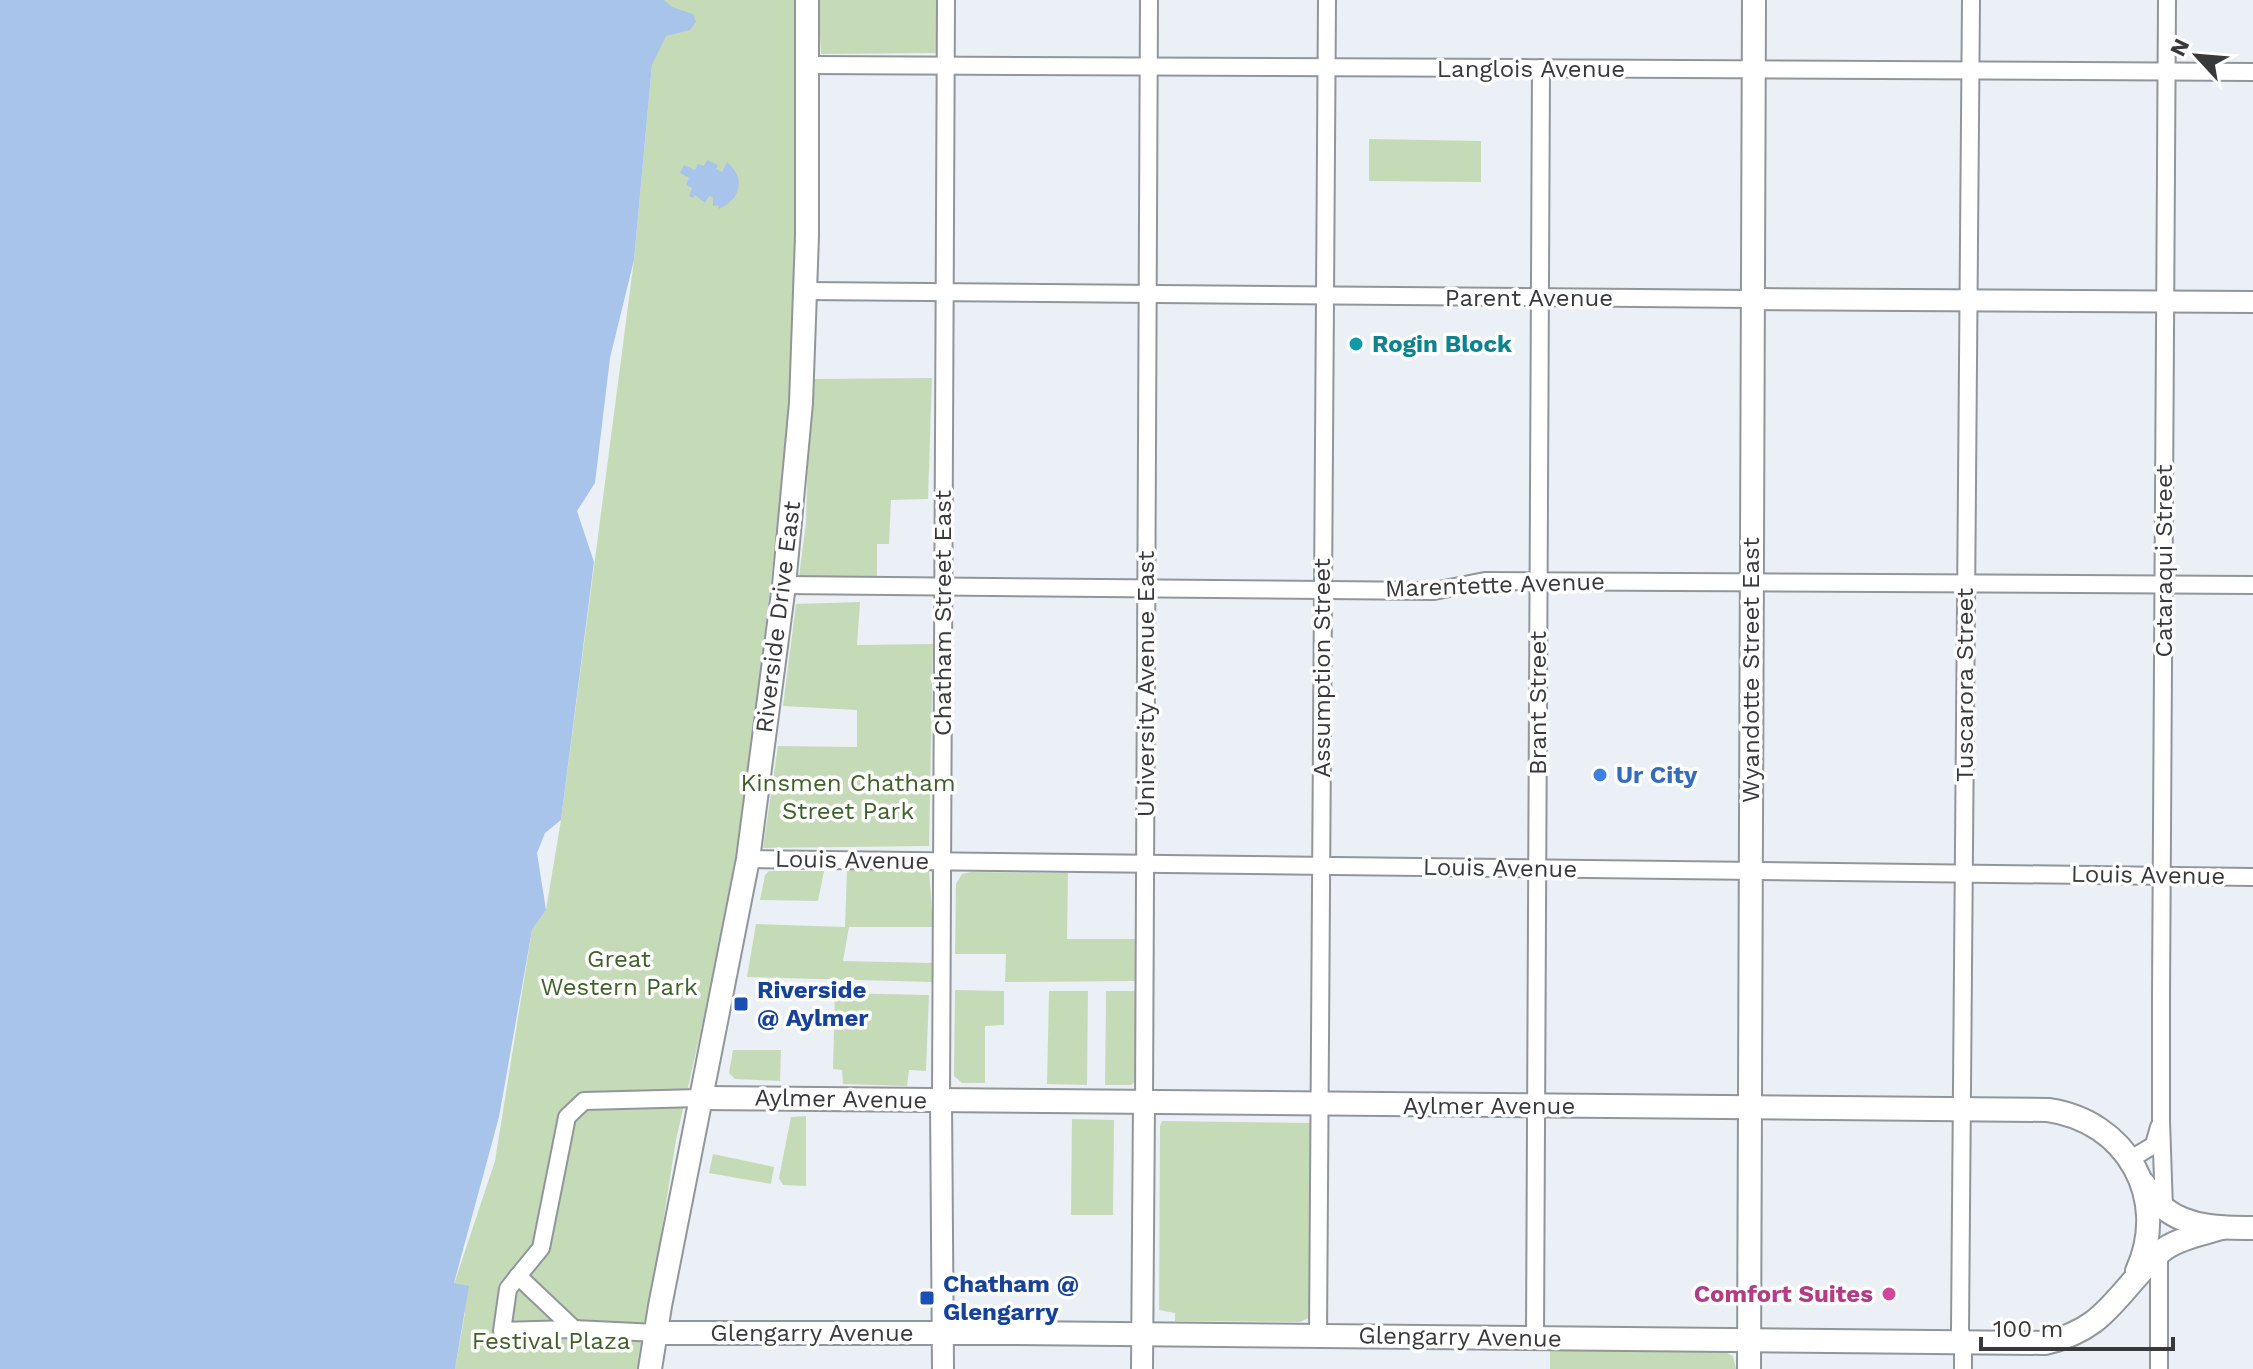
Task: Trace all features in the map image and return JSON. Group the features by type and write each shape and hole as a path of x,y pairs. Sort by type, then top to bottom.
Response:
{"main road":[{"name":"Riverside Drive East","path":"650,1369 748,859 784,585 801,403 809,65 807,0"},
{"name":"Wyandotte Street East","path":"1749,1369 1754,0"},
{"name":"Aylmer Avenue","path":"700,1098 2048,1110 2074,1115 2105,1133 2134,1168 2148,1208 2149,1230 2146,1251 2131,1283"},
{"path":"2134,1168 2164,1209 2188,1221 2222,1228 2253,1228"},
{"name":"Glengarry Avenue","path":"657,1333 2045,1343 2066,1338 2102,1316 2169,1246 2222,1228"}],"street":[{"name":"Chatham Street East","path":"943,1369 941,861 946,0"},
{"name":"University Avenue East","path":"1142,1369 1149,0"},
{"name":"Assumption Street","path":"1318,1336 1327,0"},
{"name":"Tuscarora Street","path":"1963,1369 1960,1330 1971,0"},
{"name":"Cataraqui Street","path":"2164,1209 2161,1121 2167,0"},
{"name":"Langlois Avenue","path":"809,65 1149,64 1753,71 2253,72"},
{"name":"Brant Street","path":"1535,1338 1541,68"},
{"name":"Parent Avenue","path":"805,291 2253,302"},
{"name":"Marentette Avenue","path":"784,585 1434,591 1485,581 2253,585"},
{"name":"Louis Avenue","path":"748,859 2253,877"},
{"path":"657,1333 574,1329 502,1331 508,1289 541,1248 567,1117 584,1101 700,1098"},
{"path":"2134,1168 2154,1145 2161,1121"},
{"path":"2159,1253 2159,1369"},
{"path":"518,1276 574,1329"}],"green space":[{"name":"Great Western Park","path":"658,0 800,0 801,72 788,434 740,846 676,1140 640,1369 455,1369 465,1313 454,1284 495,1161 532,930 546,910 561,820 634,260"},
{"path":"818,0 937,0 936,53 821,54"},
{"path":"1369,139 1481,141 1481,182 1369,181"},
{"path":"932,378 928,499 891,500 889,544 877,544 877,577 799,576 806,523 810,379"},
{"name":"Kinsmen Chatham Street Park","path":"860,602 857,645 933,644 929,846 763,848 778,746 857,747 857,710 783,706 796,604"},
{"path":"847,870 929,870 933,927 849,927 843,961 932,963 932,982 747,977 756,924 845,927"},
{"path":"769,871 824,871 818,901 760,900 765,875"},
{"path":"1068,873 1067,939 1138,939 1138,981 1005,982 1006,954 955,954 956,884 962,874"},
{"path":"955,990 1004,991 1004,1025 985,1026 985,1083 962,1083 954,1076"},
{"path":"1049,991 1088,991 1087,1085 1047,1084"},
{"path":"1106,991 1137,991 1137,1080 1131,1085 1105,1085"},
{"path":"835,993 929,995 926,1071 909,1070 907,1086 843,1084 842,1070 833,1069"},
{"path":"733,1050 781,1050 780,1081 735,1079 729,1073"},
{"path":"806,1116 806,1186 783,1185 779,1178 791,1117"},
{"path":"1072,1119 1114,1120 1113,1215 1071,1215"},
{"path":"1162,1121 1311,1123 1311,1317 1300,1322 1175,1321 1175,1313 1159,1310"},
{"path":"713,1154 774,1167 771,1184 709,1173"},
{"path":"1550,1348 1725,1352 1733,1356 1736,1369 1550,1369"}],"water":[{"path":"0,0 664,0 672,7 693,14 696,22 690,30 666,36 652,65 634,260 610,358 595,483 577,511 594,562 561,820 545,833 537,853 546,910 532,930 499,1117 454,1283 469,1286 455,1369 0,1369"},
{"path":"707,160 718,165 716,169 722,172 727,162 739,181 732,200 719,209 718,205 713,206 713,197 709,196 705,203 695,195 693,198 689,196 692,188 686,185 689,178 680,173 684,165 695,170 698,164 704,166"}],"place":[{"name":"Rogin Block","path":"1356,344"},
{"name":"Ur City","path":"1600,775"},
{"name":"Riverside @ Aylmer","path":"741,1004"},
{"name":"Comfort Suites","path":"1889,1294"},
{"name":"Chatham @ Glengarry","path":"927,1298"}],"park label":[{"name":"Festival Plaza","path":"551,1341"}]}
